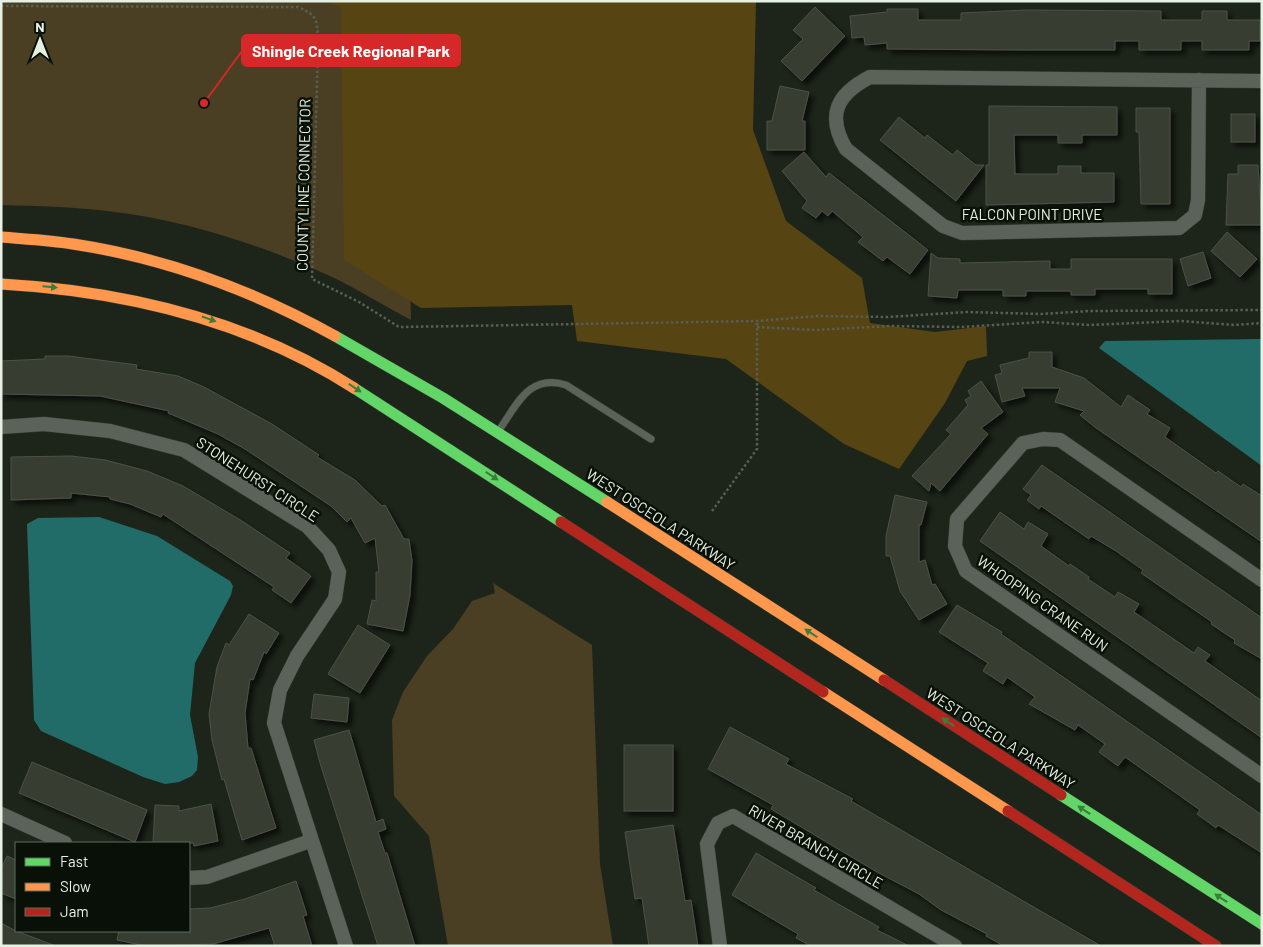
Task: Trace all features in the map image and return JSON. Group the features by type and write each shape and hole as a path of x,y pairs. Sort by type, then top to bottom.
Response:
{"main road":[{"name":"WEST OSCEOLA PARKWAY","path":"1,237 71,243 184,269 226,283 274,303 328,330 497,432 1262,924"},
{"path":"1,284 85,290 146,302 204,318 259,337 305,359 348,384 615,555 1216,946"}],"street":[{"name":"FALCON POINT DRIVE","path":"1199,80 1198,200 1195,215 1179,228 962,233 943,226 846,149 837,133 836,109 852,86 870,77 1199,80 1262,81"},
{"name":"STONEHURST CIRCLE","path":"1,426 44,424 110,431 184,450 308,526 329,550 339,572 335,598 297,656 280,690 274,723 310,840 346,946"},
{"name":"WHOOPING CRANE RUN","path":"1262,580 1060,440 1043,439 1024,444 958,519 955,546 966,571 1262,776"},
{"path":"1,814 63,842"},
{"name":"RIVER BRANCH CIRCLE","path":"720,946 707,844 718,823 733,816 955,946"},
{"path":"190,878 208,877 310,840"}],"lane":[{"path":"497,432 529,388 547,381 566,385 651,439"}],"path":[{"name":"COUNTYLINE CONNECTOR","path":"1,6 298,6 311,13 317,20 318,43 312,279 358,302 399,327 757,321"},
{"path":"712,511 756,449 757,321 818,316 888,317 968,312 1041,314 1088,311 1262,310"},
{"path":"756,327 815,330 896,326 962,327 1042,322 1090,325 1181,321 1234,325 1262,323"}],"shaded area":[{"path":"1,1 404,1 411,320 340,281 305,265 252,245 198,228 143,216 101,210 1,205"},
{"path":"323,1 756,1 753,130 786,221 862,278 870,323 935,332 986,326 987,356 967,361 945,403 899,469 844,444 726,359 577,341 572,305 421,308 344,260 341,7"},
{"path":"493,583 592,645 600,864 613,946 448,946 429,836 394,796 392,720 403,692 427,656 453,629 472,601 495,593"}],"water":[{"path":"1262,339 1262,466 1099,348 1105,341"},
{"path":"99,517 157,536 230,581 233,586 231,595 195,663 190,715 198,757 197,770 192,776 179,782 165,784 143,777 41,731 34,720 27,524 38,518"}],"building":[{"path":"815,7 845,36 802,81 781,61 803,39 793,30"},
{"path":"887,9 918,9 918,20 961,20 961,13 1026,10 1161,11 1161,20 1202,20 1202,11 1227,11 1227,20 1260,20 1260,41 1249,41 1249,50 1202,50 1202,41 1181,41 1181,50 1139,50 1139,41 1115,41 1115,50 887,49 887,43 865,45 864,37 852,38 850,16 887,12"},
{"path":"780,86 809,92 802,121 805,121 805,150 767,150 767,121 772,121"},
{"path":"989,106 1117,107 1117,135 1082,135 1082,143 1058,143 1058,135 1014,135 1015,174 1058,174 1058,166 1081,166 1081,173 1114,173 1114,202 986,205 986,165 989,165"},
{"path":"1136,108 1170,108 1170,204 1141,204 1139,132 1136,132"},
{"path":"1231,114 1255,114 1255,142 1231,142"},
{"path":"899,117 925,138 927,135 953,155 957,150 976,165 984,165 956,201 880,140"},
{"path":"804,152 826,177 829,173 928,250 910,274 887,257 883,261 858,242 863,237 832,211 828,216 822,211 816,218 802,208 807,201 782,171"},
{"path":"1238,165 1258,165 1262,225 1226,225 1228,174 1238,174"},
{"path":"1227,232 1257,259 1240,277 1211,251"},
{"path":"1203,252 1211,278 1188,286 1180,259"},
{"path":"931,253 938,258 960,259 960,263 1050,261 1050,269 1071,269 1071,259 1172,259 1172,294 1148,294 1148,289 1095,289 1095,295 1071,295 1071,291 1026,291 1026,296 1003,296 1003,290 958,290 957,298 928,296"},
{"path":"1029,352 1052,352 1052,367 1084,378 1121,407 1128,395 1150,410 1147,414 1170,428 1165,437 1216,473 1218,471 1241,487 1243,484 1262,496 1262,542 1096,428 1080,415 1084,411 1055,402 1060,388 1022,388 1025,396 1002,402 995,375 1002,373 1000,365 1029,358"},
{"path":"45,356 69,356 137,365 136,369 178,376 204,387 272,424 319,455 317,457 355,480 382,506 385,505 404,539 409,539 412,561 410,595 403,631 367,624 372,600 376,601 376,572 379,572 375,538 365,543 351,518 347,522 331,506 245,449 218,434 168,413 169,411 100,396 1,394 1,361 45,359"},
{"path":"981,381 1003,412 981,428 988,434 940,491 931,483 929,491 912,476 951,434 946,430 968,405 965,400 971,396 968,391"},
{"path":"71,456 105,460 147,471 183,486 242,521 290,553 286,558 311,576 291,603 272,590 274,587 163,514 161,517 130,504 110,499 110,497 71,493 71,498 11,500 11,457"},
{"path":"1042,465 1262,618 1262,659 1234,643 1235,640 1211,624 1212,622 1141,573 1143,570 1116,551 1091,536 1089,539 1041,506 1039,509 1027,500 1031,495 1023,489"},
{"path":"895,495 927,502 921,525 919,525 919,562 925,560 932,585 935,584 947,604 919,620 900,591 890,556 886,556 886,536"},
{"path":"1000,512 1024,529 1028,522 1048,534 1041,546 1069,566 1070,564 1089,577 1088,579 1115,597 1118,592 1139,604 1134,612 1194,653 1198,647 1210,655 1205,661 1262,701 1262,738 980,541"},
{"path":"957,605 1002,632 1001,634 1262,815 1262,853 1218,825 1216,828 1197,814 1200,810 1125,757 1118,766 1099,752 1105,744 1078,725 1075,730 1029,704 1035,697 1007,677 1003,684 983,671 988,663 939,632"},
{"path":"249,614 279,633 266,654 264,652 253,680 250,679 245,713 248,748 251,748 276,828 242,840 224,779 222,780 212,740 209,714 217,667 226,643 229,645"},
{"path":"358,625 390,645 360,693 328,674"},
{"path":"314,694 349,698 347,722 311,718"},
{"path":"730,727 789,759 786,764 853,799 851,801 1101,946 1004,946 986,936 987,934 941,910 919,894 877,872 771,809 773,805 708,769"},
{"path":"349,730 376,822 383,819 386,829 378,832 385,853 387,853 415,946 378,946 320,763 314,740"},
{"path":"624,745 673,745 673,811 624,811"},
{"path":"32,762 147,810 135,842 19,793"},
{"path":"211,804 218,841 194,846 190,842 153,842 155,805 179,806 179,811"},
{"path":"673,825 685,901 691,900 698,946 649,946 642,898 635,899 625,832"},
{"path":"756,853 816,888 814,890 879,927 877,930 909,946 811,946 796,938 798,934 732,895"},
{"path":"7,856 15,860 15,899 1,893 1,869"},
{"path":"296,881 307,915 303,916 312,946 275,946 269,928 213,944 146,946 117,940 119,932 190,932 190,909 210,908 245,899"},
{"path":"1,923 15,932 56,946 1,946"}],"traffic: fast":[{"path":"335,336 443,398 607,502"},
{"path":"354,388 561,522"},
{"path":"1061,795 1262,924"}],"traffic: slow":[{"path":"1,237 73,244 107,250 175,267 241,291 335,336"},
{"path":"1,284 93,294 139,302 184,313 228,327 271,344 313,364 354,388"},
{"path":"607,502 884,680"},
{"path":"823,692 1008,811"}],"traffic: jam":[{"path":"561,522 823,692"},
{"path":"884,680 1061,795"},
{"path":"1008,811 1216,946"}],"place":[{"name":"Shingle Creek Regional Park","path":"204,103"}]}
